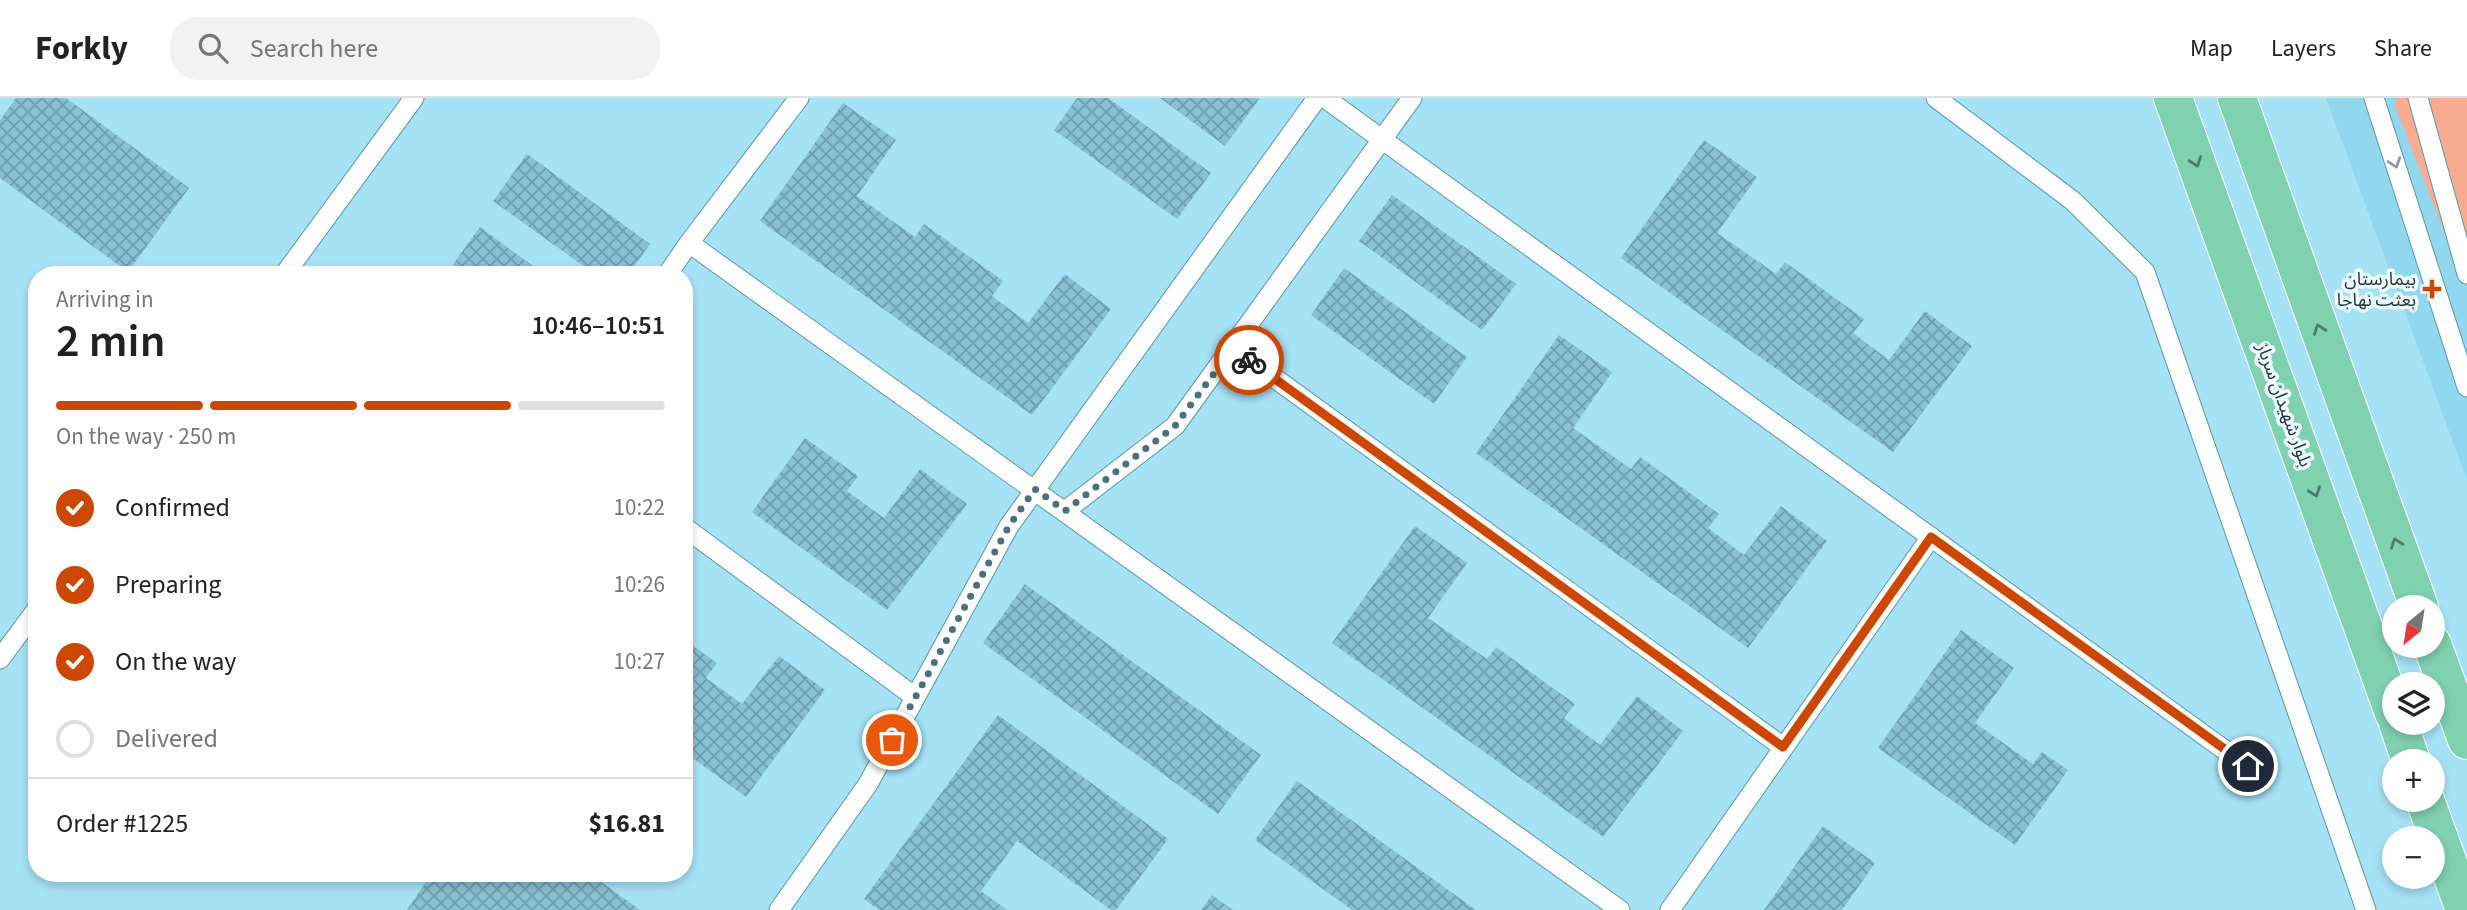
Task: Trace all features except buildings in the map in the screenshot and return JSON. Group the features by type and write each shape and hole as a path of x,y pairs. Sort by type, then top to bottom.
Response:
{"main road":[{"name":"بلوار شهیدان سرباز","path":"2174,98 2382,679"},
{"path":"2237,98 2415,595"},
{"path":"2437,658 2467,740"},
{"path":"2429,812 2465,910"}],"lane":[{"path":"291,266 414,98"},
{"path":"673,266 799,98"},
{"path":"779,910 868,784 1009,526 1317,98"},
{"path":"1325,98 2248,766"},
{"path":"1065,511 1175,426 1412,98"},
{"path":"1936,98 2073,201 2145,272 2366,910"},
{"path":"2374,98 2467,387"},
{"path":"2418,98 2467,274"},
{"path":"689,243 1620,910"},
{"path":"1233,348 1783,747"},
{"path":"693,534 915,697"},
{"path":"1670,910 1931,537"},
{"path":"0,659 28,622"}],"shaded area":[{"name":"بیمارستان بعثت نهاجا","path":"2326,98 2467,98 2467,480"},
{"path":"2397,98 2467,98 2467,241 2450,247 2395,106"}],"way so far":[{"path":"892,740 1009,526 1035,489 1065,511 1175,426 1233,348 1249,360"}],"place":[{"name":"بیمارستان بعثت نهاجا","path":"2432,289"}],"route":[{"path":"1249,360 1783,747 1931,537 2248,766"}]}
